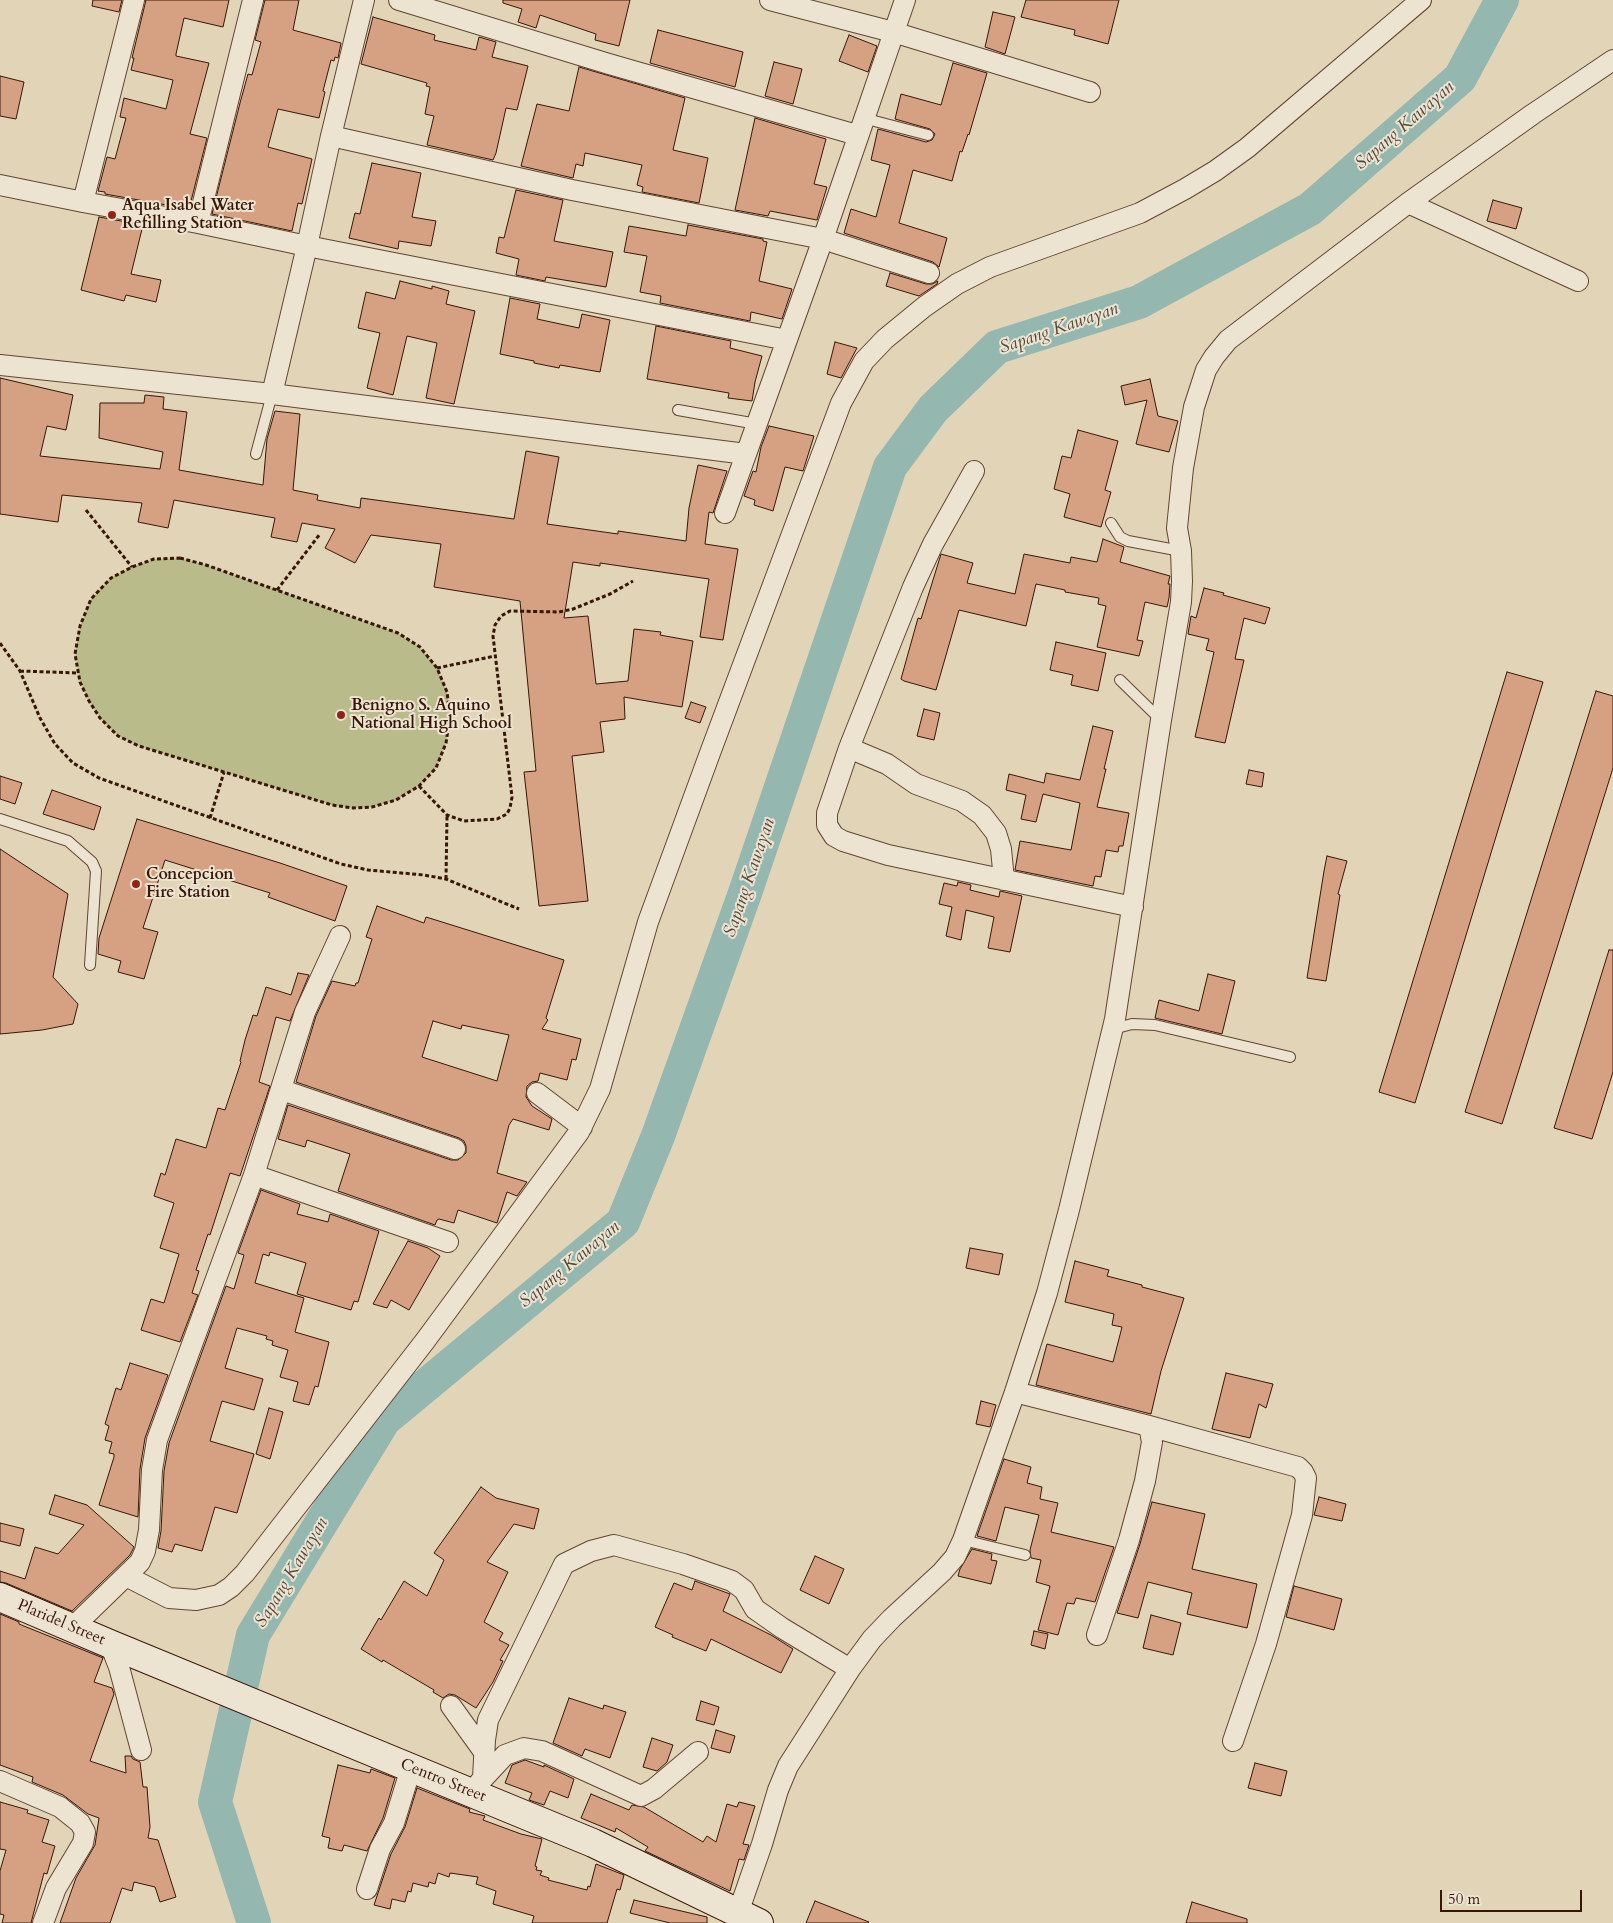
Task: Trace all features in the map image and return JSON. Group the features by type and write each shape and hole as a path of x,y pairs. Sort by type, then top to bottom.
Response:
{"street":[{"path":"83,202 134,0"},
{"path":"198,222 253,0"},
{"path":"272,394 364,0"},
{"path":"399,0 609,64 860,127"},
{"path":"770,0 893,32 1090,92"},
{"path":"725,513 823,239 905,0"},
{"path":"126,1576 168,1598 196,1600 219,1595 232,1587 246,1573 425,1341 582,1127 600,1089 651,914 841,403 864,361 885,339 917,312 958,284 990,267 1140,213 1214,171 1248,148 1421,0"},
{"path":"749,1918 762,1844 778,1790 788,1766 850,1669 872,1640 955,1557 963,1540 1015,1392 1046,1293 1113,1029 1181,602 1181,551 1177,528 1183,468 1194,407 1206,370 1228,340 1408,204 1533,114 1613,60"},
{"path":"331,136 572,190 823,239 928,273"},
{"path":"0,185 198,222 308,246 787,340"},
{"path":"1408,204 1578,281"},
{"path":"0,365 272,394 746,454"},
{"path":"974,471 933,544 913,587 849,748 827,813 827,825 834,836 843,841 888,855 1133,907"},
{"path":"849,748 887,764 916,784 962,801 982,815 996,833 1001,849 1004,880"},
{"path":"72,1628 140,1562 145,1551 149,1530 152,1470 157,1440 254,1175 305,1012 340,936"},
{"path":"282,1090 455,1149"},
{"path":"537,1093 582,1127"},
{"path":"254,1175 448,1242"},
{"path":"1015,1392 1298,1467 1306,1478 1299,1524 1266,1644 1233,1741"},
{"path":"1098,1635 1145,1481 1152,1442 1149,1426"},
{"path":"477,1785 488,1720 564,1564 591,1551 614,1545 683,1564 732,1581 744,1590 755,1610 850,1669"},
{"name":"Plaridel Street","path":"0,1597 116,1646"},
{"path":"116,1646 119,1667 141,1750"},
{"name":"Centro Street","path":"116,1646 411,1768 477,1785 749,1918"},
{"path":"451,1706 484,1752"},
{"path":"477,1785 505,1755 524,1748 542,1750 640,1796 654,1790 698,1752"},
{"path":"368,1889 380,1848 394,1823 411,1768"},
{"path":"0,1782 60,1807 80,1823 85,1832 83,1843 56,1888 43,1923"}],"lane":[{"path":"860,127 928,135"},
{"path":"256,454 272,394"},
{"path":"678,410 757,424"},
{"path":"1112,523 1120,537 1181,551"},
{"path":"1120,680 1161,720"},
{"path":"0,819 68,842 92,862 96,871 90,965"},
{"path":"1113,1029 1132,1024 1155,1025 1290,1056"},
{"path":"963,1540 1025,1555"}],"path":[{"path":"86,510 132,567"},
{"path":"276,590 320,534"},
{"path":"180,558 206,565 398,633 420,647 437,668 447,692 450,716 446,743 436,768 418,786 396,800 372,807 353,808 332,804 139,746 118,736 100,718 89,701 80,682 75,654 80,626 91,599 111,578 132,567 154,559 180,558"},
{"path":"418,786 447,815 464,821 497,819 507,814 512,797 493,636 495,625 501,616 510,611 559,612 574,609 610,594 633,581"},
{"path":"0,643 20,671 40,718 55,744 73,763 99,778 341,864 368,870 446,879 519,910"},
{"path":"437,668 495,656"},
{"path":"20,671 78,673"},
{"path":"210,818 224,772"},
{"path":"446,879 447,815"}],"green space":[{"path":"180,558 206,565 398,633 420,647 437,668 447,692 450,716 446,743 436,768 419,786 396,800 372,807 353,808 332,805 139,746 118,736 100,718 80,682 75,654 80,626 91,599 111,578 132,567 154,559"}],"building":[{"path":"93,0 122,0 119,12 92,6"},
{"path":"146,0 229,0 223,27 184,18 176,54 176,56 209,63 190,134 207,138 189,209 105,194 105,192 98,191 107,157 115,159 126,118 120,117 124,98 166,109 173,80 131,70 134,58 132,58"},
{"path":"265,0 299,0 293,30 341,43 338,58 335,57 334,61 331,60 323,91 325,92 319,118 278,109 268,147 312,159 302,204 298,203 292,231 212,214 248,74 252,75 261,42 255,40"},
{"path":"503,0 630,0 619,46 595,40 596,34 540,15 536,28 518,22 522,9 503,3"},
{"path":"1026,0 1119,0 1108,44 1074,35 1075,30 1021,17"},
{"path":"993,12 1015,17 1005,54 985,47"},
{"path":"373,17 435,35 434,40 476,50 479,37 496,42 492,57 528,66 517,110 506,108 493,160 427,145 434,116 425,114 430,87 426,86 427,83 361,64"},
{"path":"658,30 743,52 735,87 650,63"},
{"path":"849,35 877,46 868,72 839,61"},
{"path":"774,62 802,69 793,104 765,96"},
{"path":"953,63 987,73 969,135 962,152 960,151 952,181 913,170 899,223 947,238 939,267 933,262 844,233 851,209 876,217 890,165 871,160 878,129 926,142 932,140 935,134 930,129 895,119 901,94 941,105"},
{"path":"579,67 685,98 673,150 708,158 699,203 642,192 643,187 637,185 642,165 585,153 583,166 576,164 573,178 521,166 537,104 569,111"},
{"path":"0,76 24,82 16,119 0,116"},
{"path":"755,118 826,139 814,184 827,187 817,220 770,211 768,216 735,210"},
{"path":"372,163 421,173 412,217 436,221 431,246 399,241 398,249 349,238 355,213 360,214"},
{"path":"516,190 563,200 554,241 613,252 606,287 546,277 545,281 516,275 519,259 496,253 499,237 504,238"},
{"path":"1493,200 1522,208 1516,229 1487,221"},
{"path":"99,217 143,225 131,274 161,280 156,302 126,295 124,301 81,290"},
{"path":"688,225 763,239 763,241 767,242 759,281 792,289 782,319 751,312 750,321 660,303 661,296 640,292 647,256 624,252 629,226 686,236"},
{"path":"890,273 926,284 938,281 937,284 919,296 886,286"},
{"path":"400,281 449,291 446,304 475,311 454,404 426,398 437,343 407,336 393,395 367,388 380,333 358,328 366,292 395,299"},
{"path":"510,298 540,304 537,319 579,328 582,314 610,320 600,372 560,365 559,368 500,354"},
{"path":"656,326 731,341 730,348 762,356 752,401 728,398 729,393 647,379"},
{"path":"835,342 857,348 841,378 827,374"},
{"path":"0,378 73,395 66,430 47,426 40,456 160,469 163,452 99,438 100,403 144,403 145,395 164,397 163,409 187,412 179,470 263,485 267,439 275,411 300,414 293,490 318,495 317,500 360,508 361,498 514,519 526,451 559,457 547,524 618,534 618,531 686,541 689,508 698,465 727,471 713,513 709,512 705,544 738,549 723,640 700,637 709,579 600,563 600,566 573,562 564,618 588,616 596,684 628,681 634,629 661,632 660,635 693,641 682,707 624,697 625,719 600,722 604,752 572,756 588,901 539,906 524,772 536,771 520,601 434,587 441,544 371,535 355,563 325,548 335,529 302,523 297,542 271,537 275,518 174,500 168,528 138,522 142,503 62,495 58,522 0,514"},
{"path":"1150,379 1158,416 1178,421 1169,452 1136,444 1147,400 1125,405 1121,386"},
{"path":"769,426 814,436 803,471 785,467 773,511 754,505 755,500 744,496 753,471 756,472 761,447"},
{"path":"1078,430 1118,441 1105,490 1111,492 1101,527 1064,517 1070,494 1054,489 1062,456 1071,458"},
{"path":"1103,539 1124,547 1120,562 1170,576 1167,607 1145,602 1137,640 1143,641 1139,656 1097,647 1106,606 1098,604 1099,598 1065,592 1065,590 1036,584 1026,626 959,610 936,690 901,679 918,618 921,619 941,554 973,563 967,583 1015,594 1024,554 1070,563 1071,557 1097,562"},
{"path":"1204,588 1270,608 1265,624 1244,618 1235,659 1244,660 1225,743 1195,737 1214,652 1206,650 1209,639 1188,634 1191,616 1196,618"},
{"path":"1056,642 1106,653 1098,691 1071,685 1073,675 1050,670"},
{"path":"1507,672 1543,682 1415,1103 1379,1092"},
{"path":"1596,691 1613,696 1613,768 1502,1124 1465,1112"},
{"path":"691,702 706,707 700,723 685,718"},
{"path":"924,709 940,713 934,740 917,736"},
{"path":"1093,726 1113,731 1097,807 1129,813 1123,846 1119,846 1118,852 1106,850 1101,877 1095,876 1093,886 1015,870 1020,841 1071,850 1080,803 1043,794 1036,822 1021,819 1026,795 1006,790 1009,774 1044,783 1046,773 1080,780"},
{"path":"1249,770 1264,773 1262,787 1246,784"},
{"path":"0,776 22,783 15,804 0,799"},
{"path":"52,790 101,807 94,830 43,814"},
{"path":"137,819 280,863 347,886 335,921 268,897 270,893 165,860 143,928 158,932 144,979 118,972 121,961 98,954 99,938"},
{"path":"0,849 68,894 53,977 78,1004 73,1024 42,1030 0,1034"},
{"path":"1327,856 1347,861 1338,894 1340,895 1326,981 1307,978"},
{"path":"958,882 971,885 970,890 999,897 1000,891 1022,896 1010,952 988,948 994,917 966,910 961,940 946,936 952,907 939,904 944,883 957,886"},
{"path":"377,906 424,923 426,917 564,960 546,1018 548,1020 542,1029 581,1039 576,1060 572,1059 567,1080 540,1073 538,1081 532,1082 527,1086 526,1097 532,1106 552,1119 549,1130 513,1119 509,1125 497,1173 527,1182 517,1196 507,1192 497,1223 458,1210 454,1223 439,1219 435,1225 338,1191 350,1154 307,1140 305,1147 278,1139 288,1105 451,1160 458,1160 466,1153 464,1141 459,1138 296,1082 316,1016 332,981 355,986 358,983 372,939 366,937","holes":["433,1021 461,1029 462,1025 509,1035 497,1081 422,1057"]},
{"path":"1609,950 1613,950 1613,1072 1592,1139 1554,1128"},
{"path":"298,973 309,975 290,1021 276,1017 259,1082 270,1086 240,1176 230,1173 210,1235 208,1234 196,1270 199,1271 192,1293 198,1295 180,1342 141,1330 151,1299 164,1303 179,1254 160,1248 174,1203 154,1196 161,1173 165,1175 176,1139 206,1148 218,1108 225,1110 241,1062 245,1040 253,1015 257,1016 266,987 291,995"},
{"path":"1208,974 1235,981 1222,1034 1155,1018 1159,1000 1199,1011"},
{"path":"261,1190 300,1204 297,1214 328,1222 330,1214 379,1231 358,1302 354,1301 351,1310 297,1294 306,1263 270,1252 269,1256 263,1254 255,1283 304,1298 295,1332 329,1342 318,1387 315,1386 309,1405 293,1401 298,1382 280,1377 288,1350 272,1345 273,1341 266,1339 267,1336 237,1328 225,1368 263,1379 254,1410 222,1401 210,1441 254,1454 237,1513 215,1507 202,1551 175,1544 172,1552 158,1548 161,1531 164,1471 169,1443 226,1286 234,1289 244,1255 238,1253"},
{"path":"408,1241 428,1248 440,1256 409,1310 391,1300 387,1308 373,1304"},
{"path":"970,1248 1003,1254 999,1275 966,1268"},
{"path":"1075,1261 1109,1270 1107,1276 1184,1298 1161,1371 1151,1414 1036,1385 1047,1344 1113,1362 1122,1327 1112,1325 1114,1314 1065,1302"},
{"path":"130,1363 168,1375 145,1438 140,1469 138,1517 99,1505 114,1457 114,1454 109,1453 112,1442 105,1440 109,1426 105,1424 116,1388 121,1390"},
{"path":"1226,1373 1273,1384 1266,1408 1259,1404 1250,1438 1212,1429"},
{"path":"981,1401 996,1405 990,1427 976,1424"},
{"path":"269,1408 283,1412 270,1459 256,1454"},
{"path":"1004,1459 1031,1467 1027,1483 1042,1487 1040,1499 1058,1503 1051,1532 1114,1547 1095,1602 1076,1598 1074,1604 1067,1603 1058,1635 1038,1630 1050,1586 1036,1582 1041,1560 1031,1558 1030,1550 1039,1515 1005,1507 996,1541 977,1536"},
{"path":"481,1487 496,1498 539,1509 534,1529 514,1524 487,1562 508,1572 484,1622 503,1633 499,1640 509,1645 500,1660 503,1661 493,1682 476,1708 455,1695 449,1694 443,1698 433,1692 434,1690 361,1649 404,1581 427,1596 444,1560 434,1553"},
{"path":"55,1495 87,1505 134,1547 130,1555 72,1611 0,1582 0,1571 25,1579 35,1547 58,1554 84,1525 49,1514"},
{"path":"1319,1497 1346,1504 1342,1521 1314,1515"},
{"path":"1152,1502 1205,1514 1192,1569 1257,1584 1247,1628 1187,1614 1192,1593 1148,1582 1138,1618 1117,1613"},
{"path":"0,1523 24,1529 20,1546 0,1541"},
{"path":"972,1549 992,1554 991,1560 997,1561 991,1584 958,1576"},
{"path":"815,1556 844,1569 829,1604 800,1590"},
{"path":"695,1581 730,1594 723,1611 771,1635 793,1649 781,1673 711,1639 706,1651 672,1637 673,1635 655,1627 674,1583 692,1590"},
{"path":"1294,1586 1342,1599 1334,1630 1286,1617"},
{"path":"0,1614 19,1622 19,1624 103,1658 94,1682 112,1688 114,1694 90,1761 126,1773 125,1756 131,1756 140,1762 143,1787 147,1787 150,1827 148,1838 158,1840 176,1897 160,1902 155,1887 134,1882 132,1891 122,1888 110,1923 60,1923 76,1878 95,1845 99,1818 88,1814 63,1795 32,1782 33,1777 0,1765"},
{"path":"1151,1615 1181,1623 1173,1655 1143,1648"},
{"path":"1034,1631 1048,1634 1045,1649 1031,1645"},
{"path":"569,1698 603,1709 604,1705 626,1712 610,1758 585,1749 582,1756 553,1743"},
{"path":"701,1701 719,1707 714,1725 696,1720"},
{"path":"716,1730 735,1736 730,1753 711,1748"},
{"path":"652,1738 673,1745 667,1762 657,1771 643,1767"},
{"path":"525,1760 544,1767 544,1765 574,1779 568,1798 550,1791 544,1805 529,1800 532,1793 505,1783 512,1765"},
{"path":"1255,1763 1287,1771 1281,1796 1248,1788"},
{"path":"338,1765 370,1773 371,1769 395,1778 383,1818 367,1851 344,1845 342,1851 328,1848 330,1838 322,1836"},
{"path":"417,1788 470,1809 469,1812 485,1816 483,1820 521,1834 542,1839 535,1866 537,1867 536,1870 542,1871 540,1875 549,1878 548,1880 587,1890 588,1886 590,1887 596,1864 624,1875 620,1890 617,1889 607,1923 532,1923 534,1916 493,1904 496,1891 476,1884 478,1877 450,1873 449,1877 438,1873 435,1884 429,1882 428,1887 413,1883 411,1892 408,1891 405,1902 392,1899 390,1909 374,1905 391,1854 405,1827"},
{"path":"591,1794 629,1810 632,1805 644,1807 703,1842 707,1836 716,1842 727,1804 737,1807 739,1802 755,1806 743,1844 749,1845 744,1860 739,1859 730,1891 645,1851 648,1847 616,1828 615,1832 581,1818"},
{"path":"0,1802 28,1810 27,1813 49,1820 42,1842 55,1846 47,1874 44,1873 31,1923 2,1923 4,1915 0,1914 0,1871 6,1850 0,1849"},
{"path":"634,1900 707,1917 707,1923 670,1923 630,1913"},
{"path":"815,1901 869,1922 806,1923"},
{"path":"1192,1902 1247,1919 1247,1923 1186,1923"}],"waterway":[{"name":"Sapang Kawayan","path":"254,1923 215,1802 253,1635 384,1420 623,1222 658,1136 745,893 890,467 933,409 997,347 1139,302 1310,209 1460,78 1502,0"}],"place":[{"name":"Aqua Isabel Water Refilling Station","path":"112,215"},
{"name":"Benigno S. Aquino National High School","path":"341,715"},
{"name":"Concepcion Fire Station","path":"136,884"}]}
